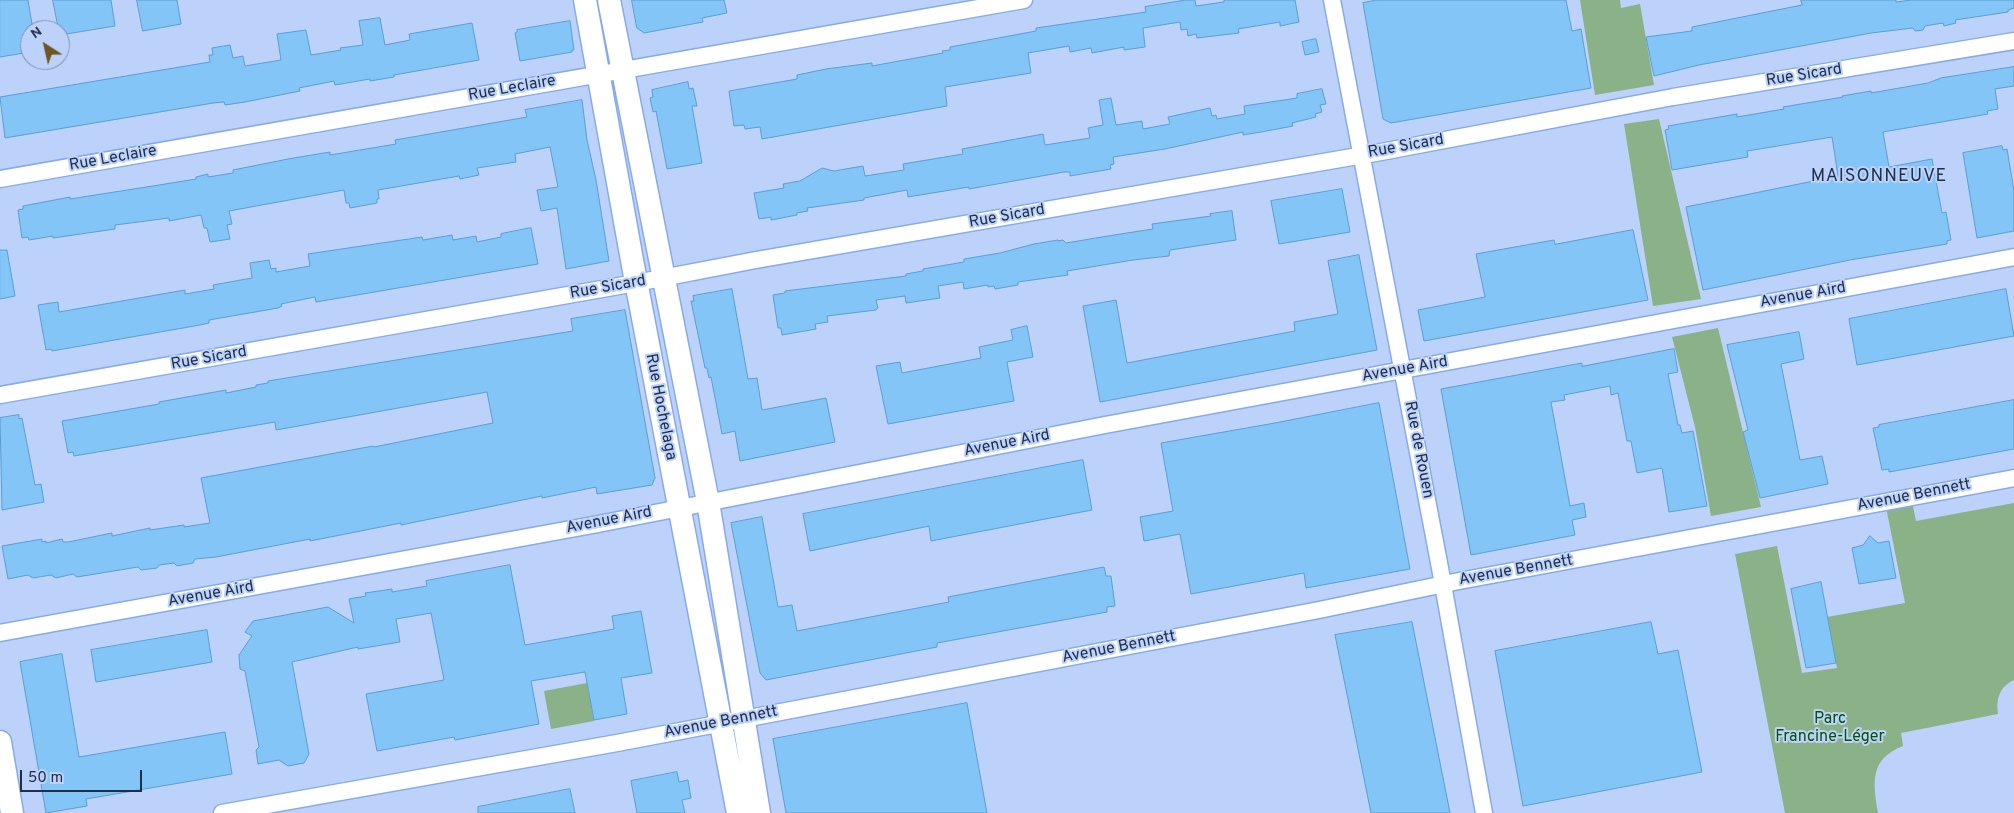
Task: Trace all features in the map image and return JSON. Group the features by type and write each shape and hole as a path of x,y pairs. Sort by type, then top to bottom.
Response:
{"main road":[{"name":"Rue Hochelaga","path":"585,0 636,283 680,507 732,721 759,813"},
{"name":"Rue Hochelaga","path":"609,0 708,502 732,721 738,813"},
{"path":"0,742 12,813"}],"street":[{"name":"Rue Leclaire","path":"0,179 1024,0"},
{"name":"Rue de Rouen","path":"1332,0 1443,585 1484,813"},
{"name":"Rue Sicard","path":"0,396 756,260 1362,155 1673,97 2014,41"},
{"name":"Avenue Aird","path":"0,634 708,502 1095,427 2014,257"},
{"name":"Avenue Bennett","path":"222,813 577,751 2014,478"}],"green space":[{"path":"1580,0 1620,0 1621,8 1640,4 1654,85 1595,95"},
{"path":"1659,119 1701,299 1653,306 1624,124"},
{"path":"1718,328 1761,507 1711,516 1695,427 1672,337"},
{"name":"Parc Francine-Léger","path":"1911,497 1916,521 2014,503 2014,680 2005,686 1998,698 1998,714 1901,733 1903,746 1892,751 1884,758 1876,773 1875,792 1878,813 1785,813 1735,554 1777,546 1802,673 1837,668 1827,617 1905,603 1885,502"},
{"path":"587,683 594,721 551,729 544,691"}],"building":[{"path":"0,0 28,0 31,20 20,20 20,54 0,57"},
{"path":"53,0 111,0 115,26 70,33 70,20 57,20"},
{"path":"137,0 177,0 181,24 143,31"},
{"path":"632,0 724,0 727,13 702,18 703,22 644,33 637,28"},
{"path":"1195,0 1196,6 1224,2 1224,0 1295,0 1299,22 1280,26 1280,22 1238,29 1239,33 1197,38 1196,34 1188,36 1187,29 1181,30 1180,22 1143,28 1145,47 1124,50 1124,47 1092,53 1091,48 1070,52 1069,46 1028,53 1031,73 945,87 947,106 762,139 760,127 745,129 744,125 734,126 729,91 797,79 797,75 826,69 872,63 872,66 943,53 942,51 950,50 950,47 1036,31 1036,28 1146,12 1145,7"},
{"path":"1377,0 1566,0 1572,31 1581,29 1591,88 1391,123 1383,119 1363,3"},
{"path":"1801,0 1896,0 1896,2 1911,0 2014,0 2014,8 2008,10 2008,12 1955,20 1956,23 1944,26 1943,23 1925,26 1923,30 1915,31 1913,28 1871,33 1699,65 1654,76 1646,37 1692,31 1692,27 1802,5"},
{"path":"380,18 385,45 410,40 409,34 472,23 479,60 370,81 370,79 335,85 334,81 299,88 300,91 245,102 225,105 224,102 213,103 5,138 0,97 210,62 209,55 213,55 212,48 230,45 233,58 243,56 245,66 281,60 277,34 306,30 311,55 341,50 340,48 363,45 359,21"},
{"path":"570,21 574,50 572,52 520,61 515,33 517,30"},
{"path":"1316,39 1319,52 1305,55 1302,42"},
{"path":"2014,67 2014,86 1995,89 1998,109 1987,111 1988,114 1883,132 1889,167 1932,159 1942,213 1946,212 1951,240 1947,241 1947,244 1850,260 1703,290 1686,207 1838,176 1832,137 1747,151 1748,157 1672,170 1665,130 1669,129 1668,126 1737,114 1737,117 1784,109 1783,107 1842,96 1871,91 1871,93 1928,83 1941,78"},
{"path":"688,82 689,89 693,88 697,106 692,106 702,163 667,169 656,111 653,112 650,98 653,97 652,90"},
{"path":"1322,89 1326,104 1320,105 1322,112 1315,114 1316,117 1292,123 1293,126 1243,135 1243,132 1165,149 1113,157 1114,164 1110,165 1111,169 1070,176 1070,172 1064,172 969,189 969,187 908,197 907,190 864,198 864,200 807,208 808,211 797,213 797,215 771,220 771,217 759,219 754,193 784,188 783,184 800,181 822,168 834,171 863,166 865,176 904,170 903,164 963,154 962,149 1043,134 1045,145 1090,138 1088,128 1103,125 1099,100 1111,98 1116,125 1142,121 1143,129 1170,124 1168,117 1210,108 1212,116 1216,115 1217,119 1245,114 1244,106 1297,98 1297,94"},
{"path":"582,100 587,140 596,180 609,261 566,269 557,208 541,211 537,190 558,187 550,147 515,154 516,162 477,168 479,175 460,179 459,176 378,190 379,199 377,199 377,203 350,208 349,203 346,203 344,190 229,211 232,224 227,225 230,239 210,242 207,228 204,228 201,215 169,221 169,218 115,225 115,229 53,238 53,236 29,240 28,237 22,238 18,210 23,209 23,206 70,197 70,199 196,179 196,177 208,174 208,177 233,173 233,170 330,152 330,155 396,144 395,140 527,117 525,110"},
{"path":"2002,146 2003,150 2007,149 2014,191 2014,231 1977,238 1963,153"},
{"path":"1342,189 1350,232 1279,244 1271,201"},
{"path":"1232,211 1236,240 1170,250 1169,256 1067,271 1068,275 1018,282 1018,285 995,289 994,286 988,287 988,285 964,289 963,282 938,286 940,298 906,303 905,296 876,300 878,308 876,310 827,316 828,322 815,324 816,329 782,335 781,328 778,328 773,295 785,293 785,291 906,276 906,274 923,271 923,269 964,262 964,259 1000,253 1034,244 1058,240 1063,240 1066,243 1153,229 1152,224 1211,216 1210,214"},
{"path":"531,228 538,264 316,302 315,297 281,304 282,306 278,308 209,320 209,323 200,325 52,351 51,349 46,350 38,305 58,302 59,312 185,290 185,294 214,289 213,285 252,278 250,263 269,260 271,269 276,268 276,272 310,266 308,254 422,237 423,240 452,235 453,240 476,236 477,242 501,237 501,234"},
{"path":"1633,230 1648,300 1424,341 1418,310 1485,297 1476,254 1554,240 1555,244"},
{"path":"0,250 7,250 15,296 0,299"},
{"path":"1359,255 1377,350 1100,402 1083,306 1116,300 1127,363 1295,331 1294,322 1338,314 1328,261"},
{"path":"732,289 748,379 757,378 762,410 826,398 835,442 740,461 735,431 722,434 711,377 709,378 707,368 705,368 691,301 694,301 693,296"},
{"path":"2006,289 2014,336 1857,365 1849,319"},
{"path":"625,310 655,478 652,485 597,494 596,487 542,498 542,496 401,525 401,523 310,541 310,539 216,557 195,559 193,563 177,566 174,563 159,565 157,568 141,570 138,567 77,577 73,574 56,578 51,575 33,578 28,575 8,579 2,546 42,539 42,542 46,541 46,543 62,539 63,542 68,542 112,533 112,536 150,528 150,530 210,523 201,478 374,447 493,423 487,392 276,430 275,422 74,456 73,452 68,453 62,421 226,390 226,393 256,387 256,385 268,383 268,381 573,331 571,319"},
{"path":"1027,326 1033,357 1007,362 1014,401 888,424 876,366 900,362 902,373 981,358 979,347 1013,340 1011,330"},
{"path":"1799,332 1804,359 1781,364 1800,460 1822,456 1828,484 1760,498 1743,432 1748,430 1727,345"},
{"path":"1674,349 1678,372 1668,374 1678,425 1680,425 1682,433 1693,431 1707,506 1669,512 1662,468 1637,473 1631,441 1627,441 1618,393 1611,395 1610,386 1564,395 1565,400 1551,402 1570,506 1584,503 1586,517 1572,520 1575,535 1471,555 1441,389 1582,363 1582,366"},
{"path":"2014,400 2014,449 1889,472 1889,469 1882,470 1873,428 1879,427 1879,425"},
{"path":"1379,403 1410,569 1306,588 1304,573 1191,594 1180,534 1144,541 1140,517 1173,511 1161,443"},
{"path":"19,415 19,419 22,418 35,485 41,484 44,502 2,510 0,418"},
{"path":"1083,460 1092,510 931,541 929,526 810,551 803,514"},
{"path":"762,517 778,607 792,605 797,631 949,602 948,597 1104,567 1106,576 1111,576 1115,606 1107,607 1107,612 937,643 937,647 766,680 760,673 731,523"},
{"path":"1870,536 1878,543 1889,541 1896,578 1859,584 1852,548 1863,545"},
{"path":"510,565 525,645 614,629 612,616 641,611 652,673 621,678 627,714 594,720 585,672 531,681 539,724 455,740 454,737 377,751 366,694 444,680 431,613 396,619 400,642 358,649 358,647 292,662 309,754 304,763 288,766 279,760 258,764 256,750 259,747 245,671 240,669 239,655 252,636 245,632 253,621 328,607 354,623 349,599 366,596 365,593 392,589 392,592 427,586 426,581"},
{"path":"1821,582 1836,663 1806,668 1791,589"},
{"path":"1412,622 1450,813 1371,813 1335,635"},
{"path":"1651,622 1658,654 1678,650 1702,772 1523,806 1495,651"},
{"path":"207,630 212,662 96,682 91,650"},
{"path":"62,654 79,757 225,732 232,774 86,799 87,806 46,813 20,662"},
{"path":"967,703 987,813 786,813 773,739"},
{"path":"677,772 679,782 688,780 691,798 682,800 685,813 637,813 631,781"},
{"path":"570,789 575,813 478,813 478,807"}],"district":[{"name":"MAISONNEUVE","path":"1879,177"}]}
